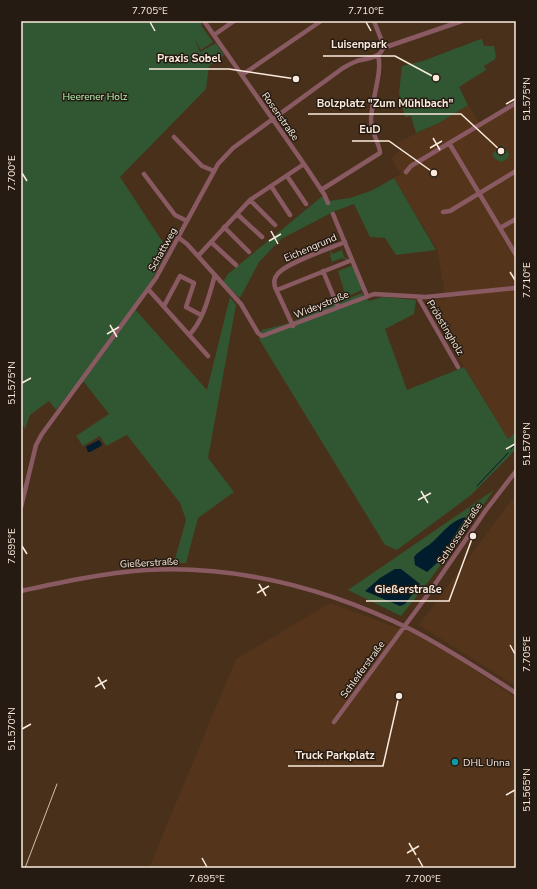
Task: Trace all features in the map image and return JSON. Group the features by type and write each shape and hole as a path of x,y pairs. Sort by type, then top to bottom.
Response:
{"street":[{"name":"Rosenstraße","path":"204,21 304,164 328,203"},
{"path":"214,35 234,21"},
{"path":"242,76 321,21"},
{"path":"321,190 380,153 373,133 371,110 380,64 378,56 383,48 374,21"},
{"path":"383,48 462,21"},
{"name":"Schattweg","path":"21,507 36,445 42,434 156,278 218,164 228,152 349,65 378,56"},
{"path":"406,172 411,166 516,103"},
{"path":"174,137 202,166 214,172"},
{"path":"449,143 516,254"},
{"path":"198,256 250,200 304,164"},
{"path":"442,212 450,211 516,171"},
{"path":"144,174 175,215 187,221"},
{"path":"287,176 306,204"},
{"path":"272,186 290,215"},
{"path":"250,200 275,224"},
{"path":"237,214 262,238"},
{"path":"333,214 367,296"},
{"path":"500,228 516,219"},
{"path":"224,227 249,252"},
{"name":"Wideystraße","path":"179,238 187,244 241,304 258,333 262,336 293,326 374,294 418,297 516,288"},
{"path":"211,242 236,265"},
{"name":"Eichengrund","path":"277,290 274,282 277,275 283,268 345,242"},
{"path":"293,326 277,290 323,270 352,260"},
{"path":"323,270 338,307"},
{"path":"189,335 197,326 202,315 215,275"},
{"path":"164,306 180,276 194,283 186,307 202,315"},
{"path":"148,289 208,356"},
{"name":"Pröbstingholz","path":"418,297 458,367"},
{"name":"Schlosserstraße","path":"404,626 448,566 486,510 516,471"},
{"name":"Gießerstraße","path":"21,592 83,578 128,572 174,569 217,571 261,577 320,592 404,626 435,643 516,693"},
{"name":"Schleiferstraße","path":"334,722 404,626"}],"shaded area":[{"path":"468,105 481,126 516,105 516,432 508,439 426,301 446,299 437,249 394,178 401,174 391,158 401,150 398,142 439,123"},
{"path":"516,494 516,686 419,625"},
{"path":"330,603 409,631 459,660 516,698 516,868 149,868 236,659"}],"green space":[{"name":"Heerener Holz","path":"21,21 200,21 202,24 201,25 213,42 201,50 195,40 200,52 216,43 224,55 209,66 206,89 120,177 168,250 147,288 133,307 207,390 230,297 236,305 208,458 234,492 198,518 186,563 174,563 186,520 180,503 127,435 106,446 100,436 83,446 76,436 109,414 84,382 71,391 56,410 49,401 30,415 25,429 21,422"},
{"path":"482,39 484,46 494,46 496,57 484,66 486,70 459,87 468,105 439,123 416,133 411,116 405,117 399,93 402,66 423,61"},
{"path":"503,145 509,154 508,158 502,162 493,157 493,153"},
{"path":"394,178 436,250 396,255 385,238 370,237 354,204 335,211 281,239 259,262 240,298 223,282 228,274 325,194 329,201 350,198 373,190"},
{"path":"342,250 344,257 350,260 349,261 342,258 332,262 330,251 333,254"},
{"path":"354,265 364,289 346,297 338,271"},
{"path":"362,293 369,301 383,297 416,300 414,314 385,329 407,390 464,367 508,439 516,432 516,449 471,495 397,550 385,545 259,339 262,330 286,324"},
{"path":"494,490 432,577 401,616 348,590"}],"water":[{"path":"99,440 102,444 101,446 88,452 86,447"},
{"path":"466,517 438,562 427,572 415,565 414,557 417,554 455,521"},
{"path":"395,569 401,569 420,584 405,604 400,606 365,591 380,578"}],"waterway":[{"path":"511,449 516,444"},
{"path":"477,486 508,453"}],"railway":[{"path":"25,868 57,784"}],"place":[{"name":"Luisenpark","path":"436,78"},
{"name":"Praxis Sobel","path":"296,79"},
{"name":"Bolzplatz \"Zum Mühlbach\"","path":"501,151"},
{"name":"EuD","path":"434,173"},
{"name":"Gießerstraße","path":"473,536"},
{"name":"Truck Parkplatz","path":"399,696"},
{"name":"DHL Unna","path":"455,762"}]}
